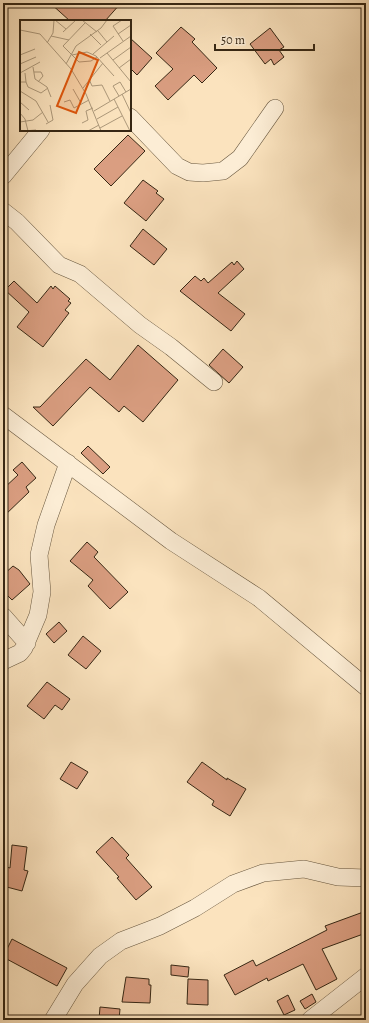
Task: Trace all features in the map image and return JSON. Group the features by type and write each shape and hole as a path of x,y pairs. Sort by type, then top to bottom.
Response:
{"street":[{"path":"131,118 177,166 189,172 203,173 223,171 240,158 275,108"},
{"path":"3,176 40,131"},
{"path":"3,211 17,222 60,265 80,274 140,325 171,347 214,382"},
{"path":"3,414 171,541 258,598 366,687"},
{"path":"3,661 20,653 27,643 41,604 42,592 39,554 46,525 68,463"},
{"path":"3,616 27,643"},
{"path":"53,1020 75,984 100,956 121,941 160,926 195,908 233,884 263,873 304,869 338,877 366,878"},
{"path":"310,1020 366,976"}],"building":[{"path":"50,3 121,3 106,20 69,20"},
{"path":"181,27 195,39 192,42 217,68 202,83 194,75 168,100 155,86 173,69 156,53"},
{"path":"270,28 284,47 279,50 284,57 274,65 271,59 265,64 250,44"},
{"path":"131,39 152,58 137,75 131,69"},
{"path":"128,135 145,151 111,186 94,169"},
{"path":"143,180 158,191 156,193 164,199 146,221 124,203"},
{"path":"143,229 167,249 154,265 130,246"},
{"path":"237,261 244,269 218,293 245,314 231,331 180,291 195,276 201,281 204,278 208,283 232,262 234,265"},
{"path":"14,281 37,303 51,286 53,289 55,286 70,299 68,301 71,303 65,310 69,313 43,347 17,327 29,312 5,290"},
{"path":"138,345 178,380 143,422 124,406 119,412 90,387 53,426 33,407 40,407 86,359 110,380"},
{"path":"223,349 243,367 229,383 209,365"},
{"path":"88,446 110,467 103,474 81,453"},
{"path":"22,462 36,478 26,487 29,492 3,517 3,489 18,475 13,470"},
{"path":"87,542 98,552 94,557 128,592 110,609 88,586 93,580 70,561"},
{"path":"13,566 19,570 30,584 12,600 8,596 3,600 3,575"},
{"path":"59,622 67,631 54,643 46,634"},
{"path":"83,636 101,651 86,669 68,655"},
{"path":"47,682 70,699 62,710 55,705 44,719 27,706"},
{"path":"71,762 88,772 77,789 60,779"},
{"path":"202,762 227,780 227,778 246,789 230,816 212,805 214,801 187,782"},
{"path":"112,837 129,855 126,858 152,887 136,900 117,878 119,877 96,852"},
{"path":"12,845 27,847 24,870 28,871 22,891 3,886 3,866 10,868"},
{"path":"366,911 366,933 322,949 337,979 316,990 303,964 268,981 267,978 235,995 224,975 253,960 256,966 327,930 325,926"},
{"path":"12,939 67,968 57,986 3,957"},
{"path":"171,965 189,967 188,977 171,975"},
{"path":"126,977 149,979 149,985 151,985 150,1003 122,1002"},
{"path":"188,979 208,980 208,1005 187,1004"},
{"path":"312,994 316,1002 305,1009 300,1001"},
{"path":"288,995 295,1010 284,1015 277,1001"},
{"path":"100,1007 120,1009 119,1020 99,1020"}]}
